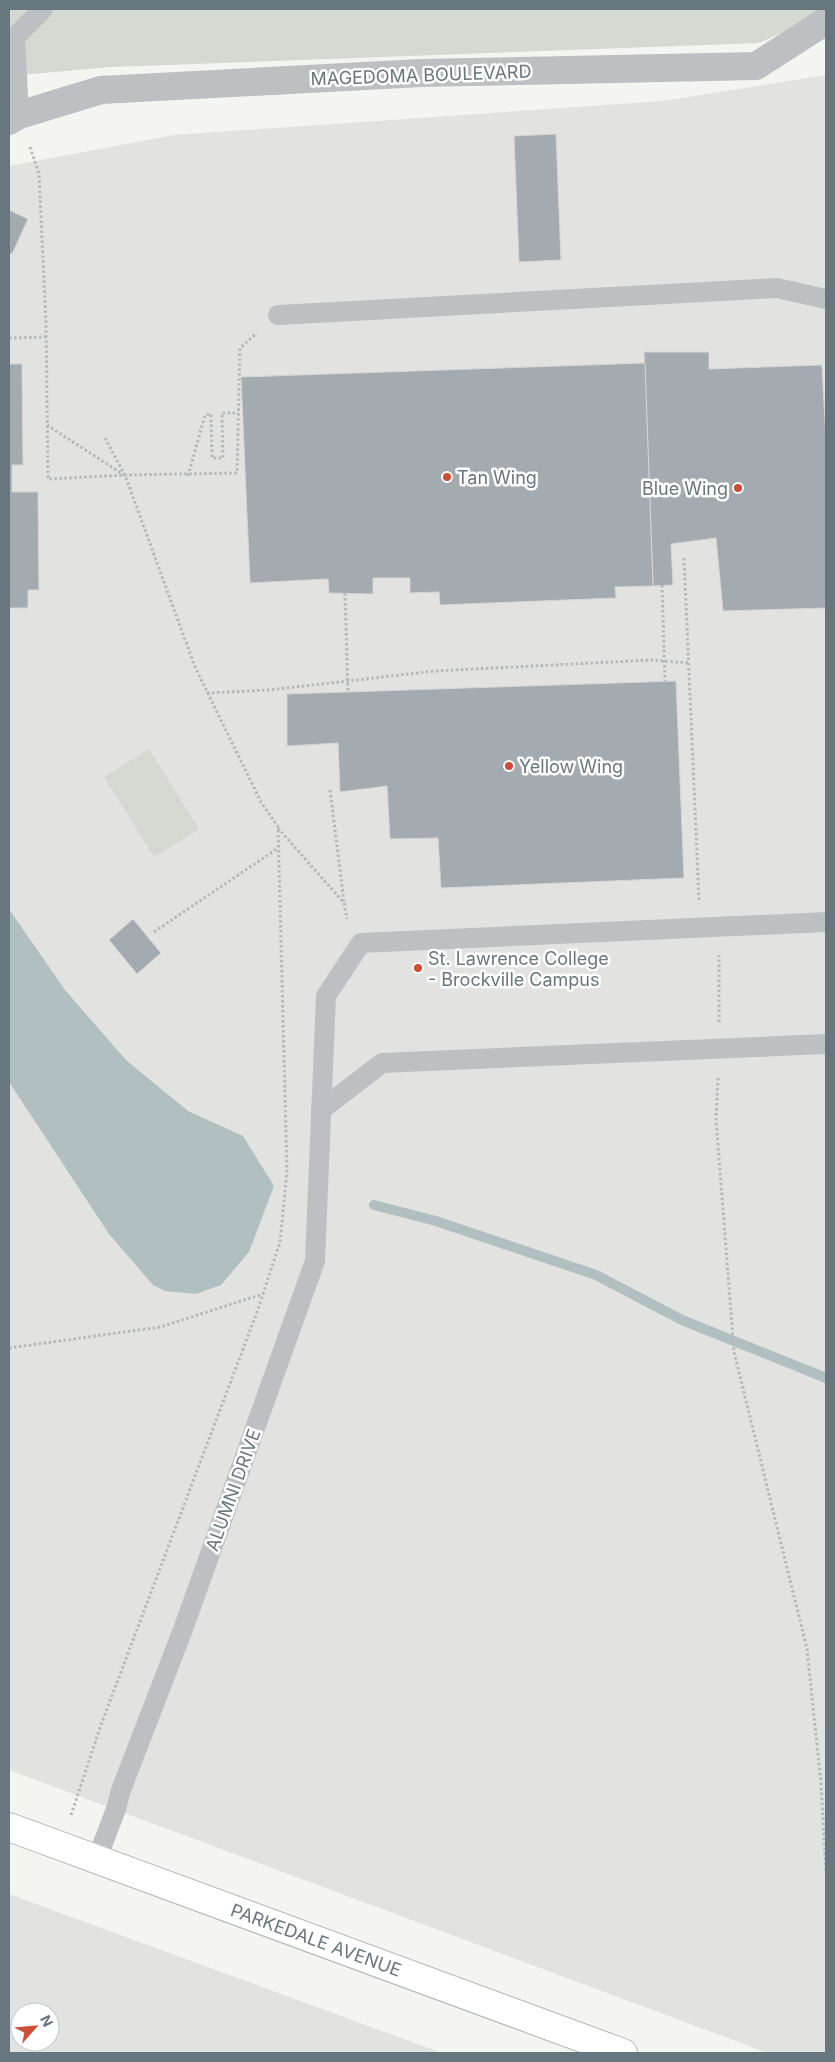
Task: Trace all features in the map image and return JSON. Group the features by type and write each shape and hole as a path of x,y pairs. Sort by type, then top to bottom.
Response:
{"main road":[{"name":"PARKEDALE AVENUE","path":"9,1827 623,2053"}],"street":[{"name":"MAGEDOMA BOULEVARD","path":"14,118 101,90 421,73 756,66 826,21"}],"lane":[{"path":"14,118 15,37 43,9"},
{"path":"278,315 777,288 826,300"},
{"path":"361,944 826,922"},
{"name":"ALUMNI DRIVE","path":"97,1859 116,1808 120,1790 182,1632 315,1261 326,996 361,944"},
{"path":"321,1110 382,1062 826,1044"}],"path":[{"path":"14,118 39,174 46,337 48,479 124,475 188,476 237,474 240,348 278,315"},
{"path":"9,338 46,337"},
{"path":"188,476 205,415 211,414 212,458 223,458 222,413 238,413"},
{"path":"47,425 124,475"},
{"path":"105,438 124,475 195,667 261,802 278,827 344,903"},
{"path":"684,558 688,663 719,1048 716,1119 734,1352 806,1649 821,1783 826,1872"},
{"path":"662,585 665,681"},
{"path":"345,594 348,692"},
{"path":"207,693 269,690 435,671 652,660 688,663"},
{"path":"330,790 347,922 361,944"},
{"path":"60,1845 102,1722 263,1294 280,1242 287,1171 278,827"},
{"path":"154,932 278,848"},
{"path":"9,1348 160,1327 263,1294"}],"shaded area":[{"path":"9,9 826,9 821,15 759,43 111,67 9,76"},
{"name":"St. Lawrence College - Brockville Campus","path":"826,75 826,2053 768,2053 9,1770 9,166 174,135 663,101"},
{"path":"149,749 199,829 154,857 104,777"},
{"path":"9,909 65,990 126,1060 188,1111 243,1136 274,1186 249,1252 221,1285 196,1294 165,1291 153,1285 109,1234 9,1082"},
{"path":"9,1894 442,2053 9,2053"}],"building":[{"path":"556,134 561,260 519,262 514,136"},
{"path":"9,210 28,219 12,254 9,253"},
{"name":"Blue Wing","path":"644,352 709,352 709,369 822,365 826,439 826,608 723,611 716,538 671,544 673,585 653,586"},
{"name":"Tan Wing","path":"645,363 653,586 615,587 616,598 440,605 439,592 410,593 410,578 373,578 373,594 329,593 328,579 250,583 241,377"},
{"path":"9,364 22,364 23,465 12,465 12,492 38,492 39,590 28,590 28,608 9,608"},
{"name":"Yellow Wing","path":"676,681 684,878 441,888 438,838 390,839 387,786 340,792 338,743 287,746 287,694"},
{"path":"133,919 161,953 137,974 109,940"}],"waterway":[{"path":"374,1205 436,1221 596,1275 682,1320 826,1378"}],"place":[{"name":"Tan Wing","path":"447,477"},
{"name":"Blue Wing","path":"738,488"},
{"name":"Yellow Wing","path":"509,766"},
{"name":"St. Lawrence College - Brockville Campus","path":"418,968"}]}
